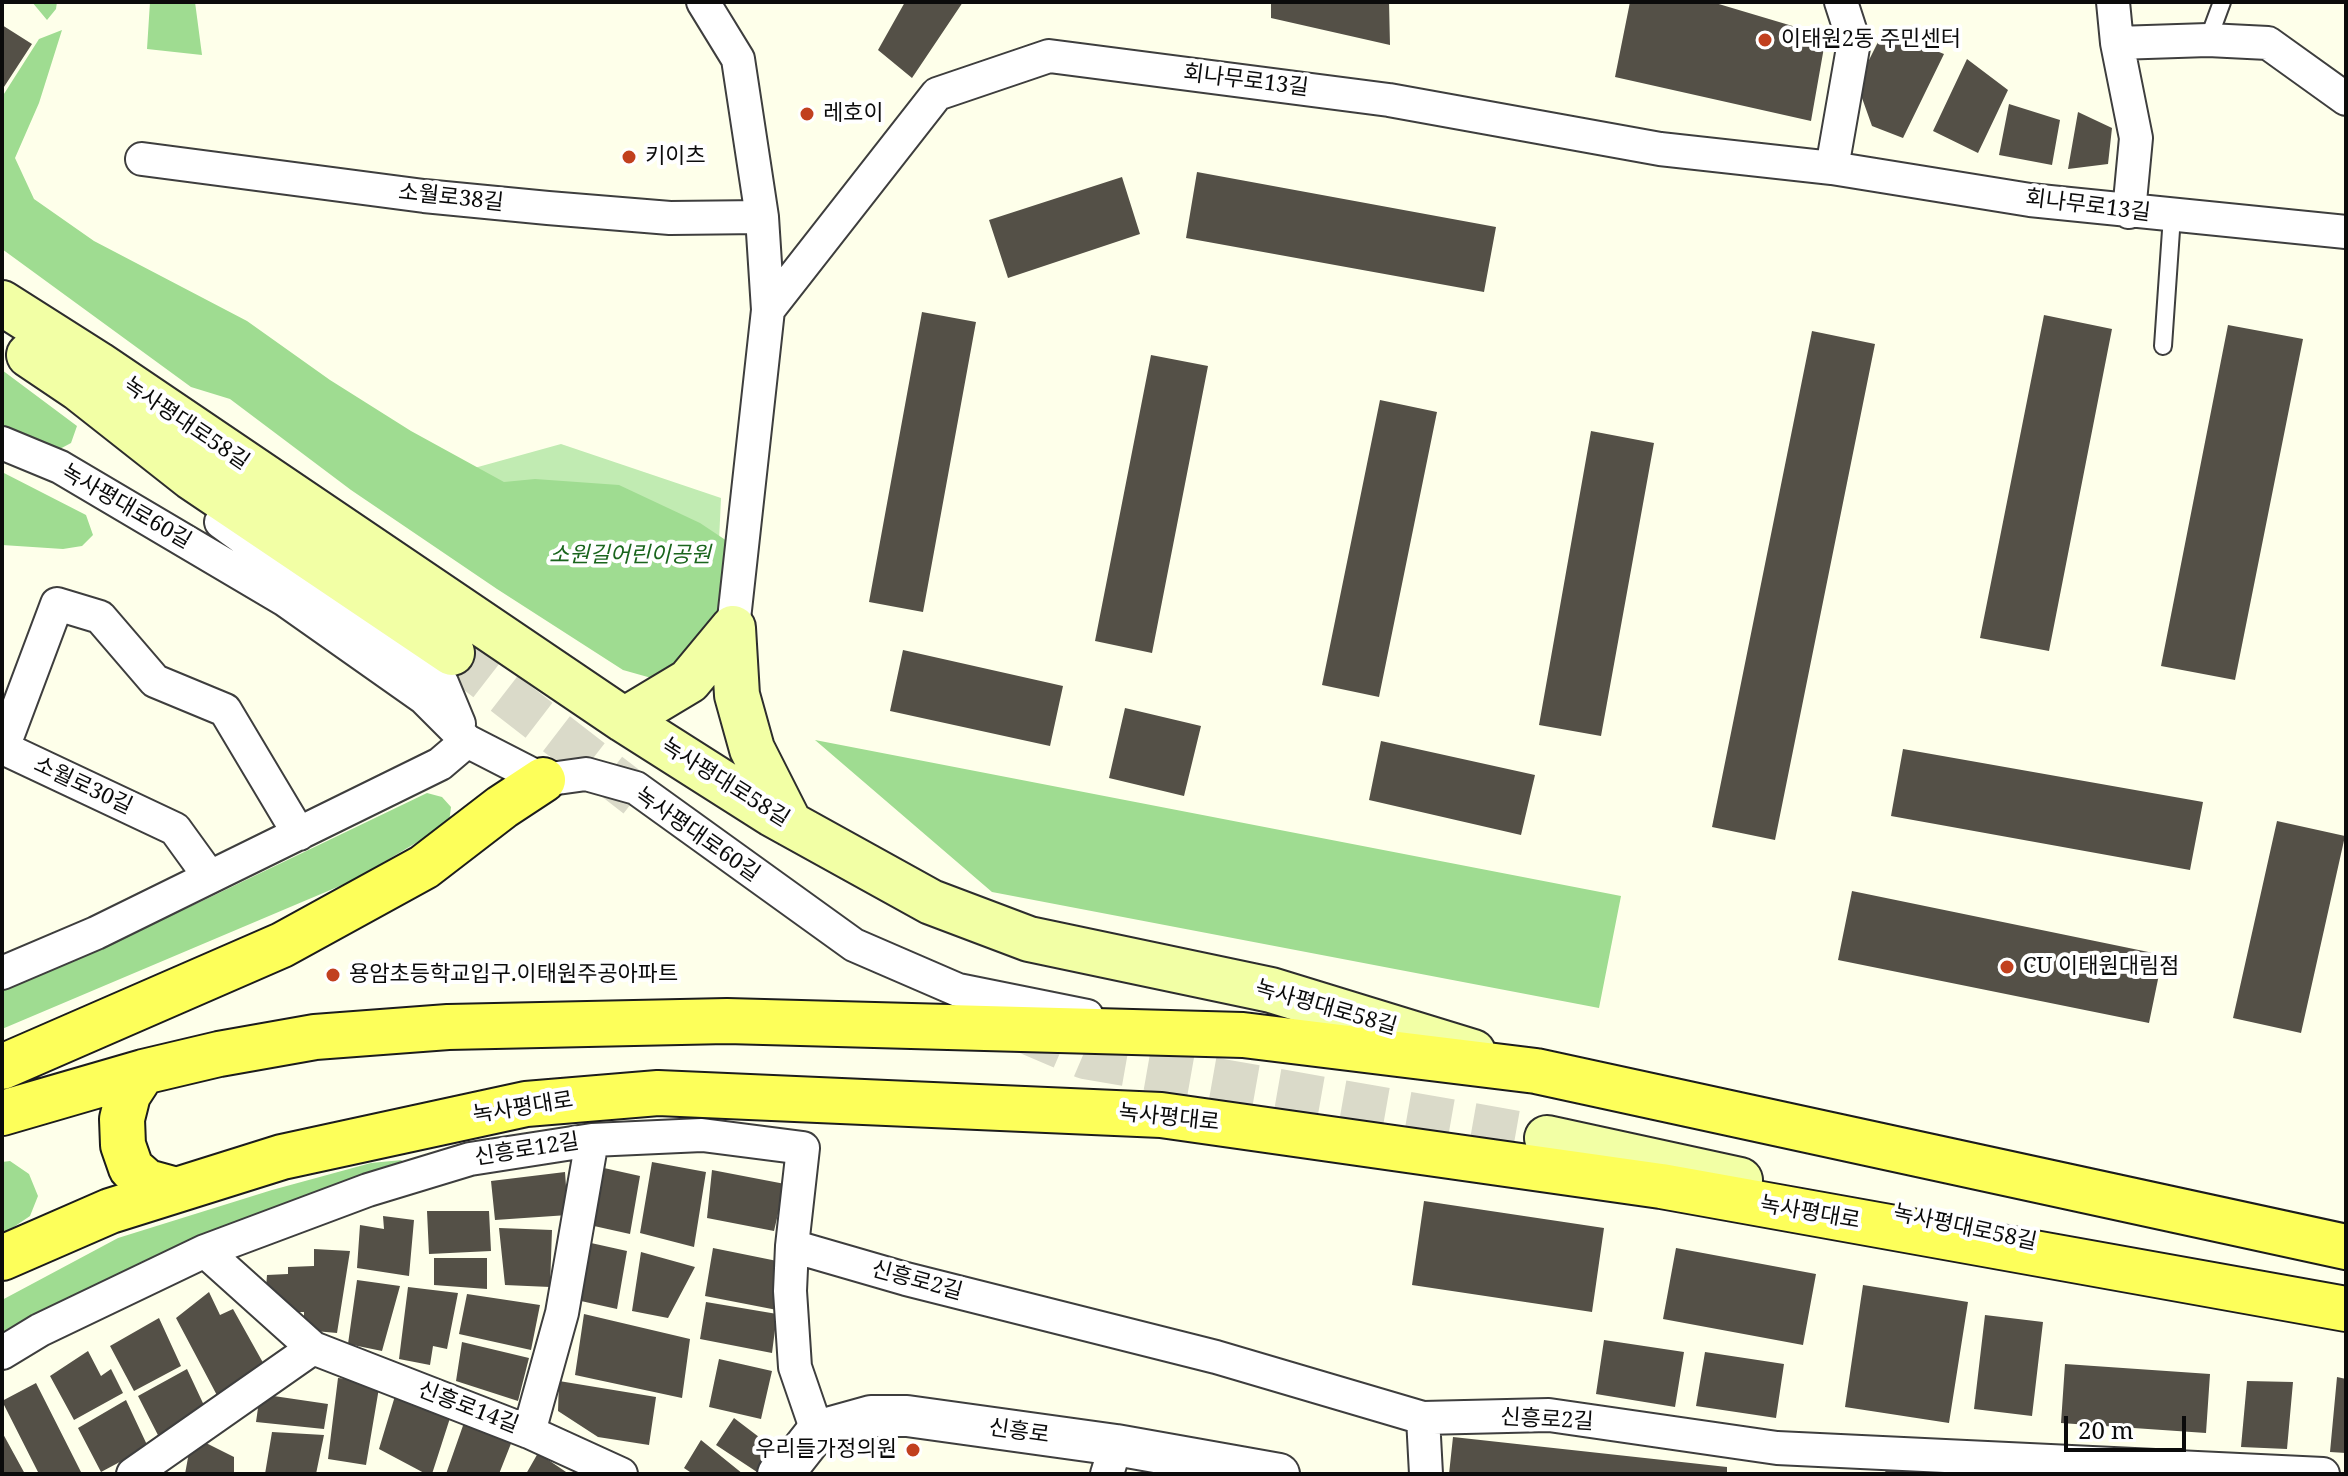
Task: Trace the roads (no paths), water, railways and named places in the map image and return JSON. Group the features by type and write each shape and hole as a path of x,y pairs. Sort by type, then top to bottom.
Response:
{"main road":[{"name":"녹사평대로58길","path":"2,303 111,373 624,720 790,824 931,902 1029,939 1271,990 1536,1071"},
{"name":"녹사평대로58길","path":"2,337 78,388 191,477 452,653"},
{"path":"624,720 689,681 733,628"},
{"path":"733,628 737,695 752,749 790,824"},
{"path":"2,1067 282,945 424,867 502,807 543,780"},
{"path":"2,1113 143,1072 219,1054 315,1037 448,1027 727,1021 1243,1035 1536,1071 2346,1247"},
{"path":"143,1072 128,1095 122,1119 123,1145 131,1168 147,1182 176,1190"},
{"name":"녹사평대로","path":"2,1258 110,1211 282,1157 526,1104 658,1093 1161,1115 1661,1186 2346,1309"},
{"name":"녹사평대로58길","path":"1547,1138 2290,1298"}],"street":[{"path":"703,2 738,59 762,217 768,310 733,628"},
{"path":"1819,2 1854,42"},
{"path":"1832,168 1854,42 1841,2"},
{"path":"2113,2 2117,43 2136,138 2129,212"},
{"path":"2117,43 2208,40 2268,43 2346,99"},
{"name":"회나무로13길","path":"768,310 937,94 1049,56 1389,100 1660,149 1832,168 2030,200 2346,232"},
{"name":"소월로38길","path":"142,159 424,196 548,208 670,218 762,217"},
{"name":"녹사평대로60길","path":"2,443 60,467 285,600 424,698 467,741 543,780 586,774 636,788 854,945 958,990 1173,1033"},
{"path":"2,973 96,933 440,764 467,741 442,683 204,510 191,477"},
{"name":"소월로30길","path":"209,876 175,829 3,748 57,604 100,617 155,681 225,710 299,834"},
{"name":"신흥로12길","path":"2,1353 40,1330 205,1251 368,1190 470,1159 592,1140 702,1135 803,1148 790,1291 795,1367 817,1431"},
{"path":"529,1432 562,1313 592,1140"},
{"name":"신흥로2길","path":"792,1246 906,1279 1216,1357 1423,1418 1549,1415 1777,1448 2323,1474"},
{"name":"신흥로14길","path":"205,1251 313,1348 529,1432 621,1474"},
{"path":"133,1474 313,1348"},
{"name":"신흥로","path":"817,1431 871,1416 907,1416 1111,1460 1279,1474"},
{"path":"1423,1418 1426,1474"},
{"path":"778,1474 795,1459 817,1431"}],"lane":[{"path":"2208,40 2222,2"},
{"path":"2163,346 2172,216"}],"tunnel":[{"path":"452,653 637,796"},
{"path":"1022,1030 1085,1057 1547,1138"}],"place":[{"name":"이태원2동 주민센터","path":"1765,40"},
{"name":"레호이","path":"807,114"},
{"name":"키이츠","path":"629,157"},
{"name":"CU 이태원대림점","path":"2007,967"},
{"name":"용암초등학교입구.이태원주공아파트","path":"333,975"},
{"name":"우리들가정의원","path":"913,1450"}],"park label":[{"name":"소원길어린이공원","path":"630,556"}]}
